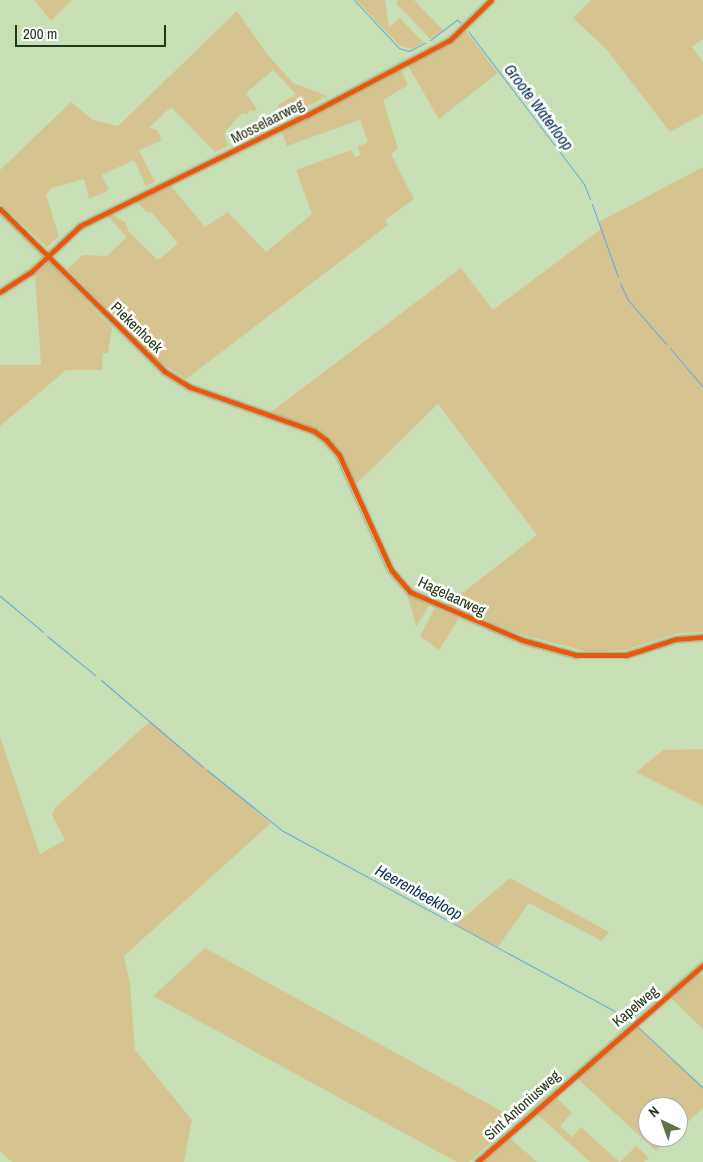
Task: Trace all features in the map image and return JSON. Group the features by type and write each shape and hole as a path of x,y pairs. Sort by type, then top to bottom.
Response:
{"street":[{"name":"Mosselaarweg","path":"0,292 18,282 48,257 80,226 298,119 450,40 491,0"},
{"name":"Piekenhoek","path":"0,209 164,370 190,387 221,399"},
{"name":"Hagelaarweg","path":"221,399 314,431 331,444 392,570 402,585 422,599 522,640 576,654 626,655 676,639 703,637"},
{"name":"Kapelweg","path":"583,1066 703,965"},
{"name":"Sint Antoniusweg","path":"477,1162 583,1066"}],"shaded area":[{"path":"34,0 72,0 51,21"},
{"path":"356,0 385,0 389,27 400,18 424,43 412,49 400,46"},
{"path":"398,0 414,0 443,30 430,39 396,3"},
{"path":"591,0 703,0 703,39 692,47 703,62 703,114 670,132 607,50 573,18"},
{"path":"237,11 267,54 293,83 328,96 288,116 277,106 296,94 273,70 246,93 257,109 253,112 250,109 248,115 242,113 224,133 228,146 215,152 171,107 149,128 157,130 162,140 139,150 155,182 146,186 134,160 102,175 109,190 89,199 84,179 51,188 46,195 59,236 47,247 0,204 0,170 71,102 93,120 118,126"},
{"path":"465,30 498,73 439,119 408,66 450,44"},
{"path":"401,70 408,85 383,100 398,149 391,154 414,199 385,220 388,225 186,379 156,360 67,269 83,255 107,256 127,237 107,216 111,214 125,222 129,232 157,259 161,258 178,243 152,213 147,212 137,202 171,186 205,227 228,212 266,252 312,214 296,170 351,150 355,157 361,155 357,147 368,142 360,120 287,146 282,132"},
{"path":"703,167 703,632 678,633 625,650 589,652 519,634 447,605 537,535 438,404 355,485 339,451 328,438 317,430 271,412 461,268 493,310 601,229 599,222"},
{"path":"49,262 112,328 108,353 103,353 102,370 66,370 0,426 0,365 41,365 35,274"},
{"path":"407,594 429,605 416,627 413,614"},
{"path":"435,608 459,618 439,650 420,636"},
{"path":"150,721 271,823 124,956 130,984 135,1050 192,1120 184,1162 12,1162 0,1151 0,737 40,854 65,840 52,815 54,809"},
{"path":"703,749 703,806 636,772 663,750"},
{"path":"510,878 609,932 602,941 529,903 498,947 455,925"},
{"path":"205,948 516,1119 469,1162 457,1162 153,996"},
{"path":"700,973 703,976 703,1029 671,998"},
{"path":"638,1027 703,1087 703,1108 688,1122 688,1097 638,1097 638,1134 578,1079"},
{"path":"557,1098 572,1113 560,1126 572,1137 581,1127 619,1162 590,1162 537,1114"},
{"path":"510,1138 537,1162 483,1162"},
{"path":"636,1146 649,1158 644,1162 620,1162"},
{"path":"652,1147 661,1147 656,1151"}],"waterway":[{"name":"Groote Waterloop","path":"354,0 399,48 409,51 425,43"},
{"name":"Groote Waterloop","path":"430,40 457,20 460,22"},
{"name":"Groote Waterloop","path":"468,31 584,184 590,199"},
{"name":"Groote Waterloop","path":"592,204 618,277"},
{"name":"Groote Waterloop","path":"620,283 628,300 666,344"},
{"name":"Groote Waterloop","path":"670,348 703,387"},
{"name":"Heerenbeekloop","path":"0,596 43,632"},
{"name":"Heerenbeekloop","path":"47,636 95,675"},
{"name":"Heerenbeekloop","path":"101,680 203,767"},
{"name":"Heerenbeekloop","path":"207,770 283,831 631,1020"},
{"name":"Heerenbeekloop","path":"637,1026 703,1088"}],"cycle path":[{"path":"0,292 31,272 80,226 307,115 450,40 491,0"},
{"path":"0,209 164,371 190,387 314,431 326,440 339,455 391,570 410,592 522,640 576,655 626,655 676,639 703,637"},
{"path":"477,1162 703,965"}]}
